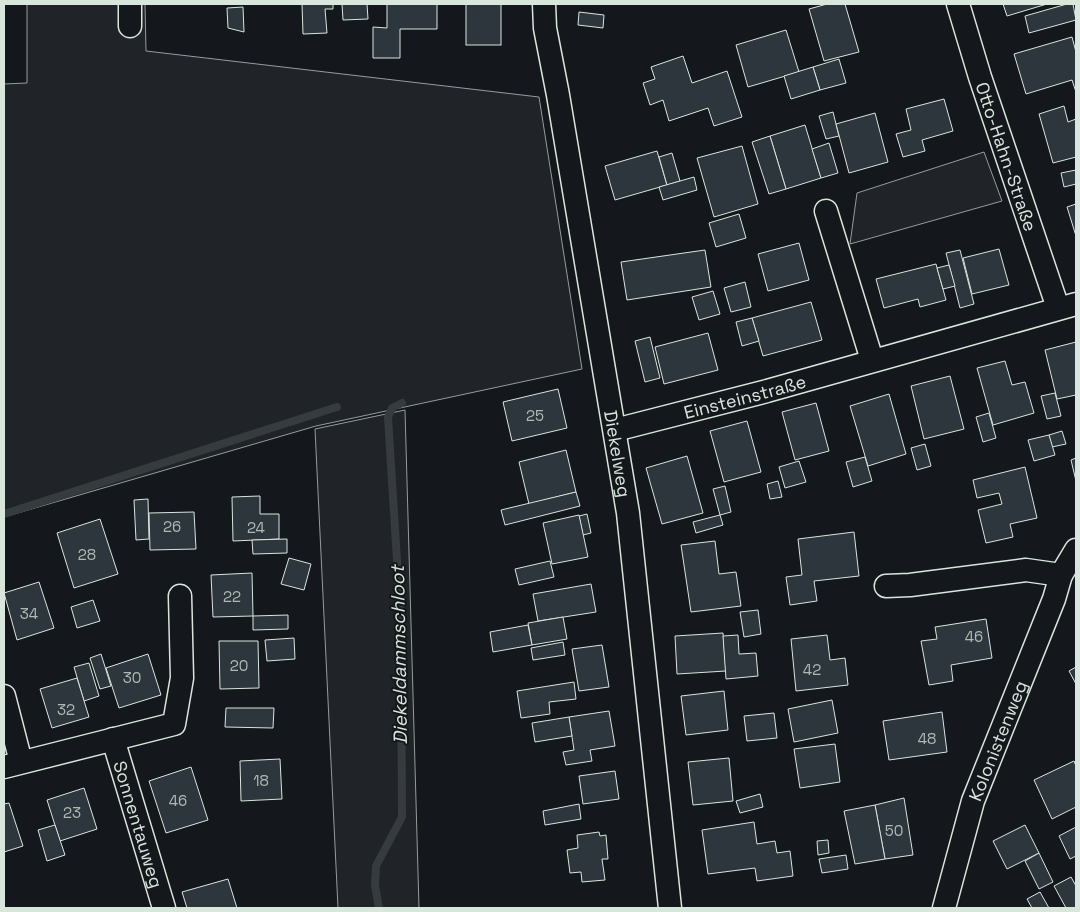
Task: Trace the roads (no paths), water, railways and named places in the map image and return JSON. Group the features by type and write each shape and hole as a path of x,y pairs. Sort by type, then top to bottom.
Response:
{"street":[{"path":"130,4 130,26"},
{"name":"Diekelweg","path":"544,4 545,28 628,513 670,908"},
{"name":"Otto-Hahn-Straße","path":"958,4 983,87 1067,306"},
{"path":"826,211 872,360"},
{"name":"Einsteinstraße","path":"615,430 767,392 872,360 1067,306"},
{"name":"Kolonistenweg","path":"944,908 973,801 1054,599 1060,575 1076,550"},
{"path":"886,586 910,585 1026,570 1060,575"},
{"name":"Sonnentauweg","path":"4,696 13,764 174,724 182,678 180,596"},
{"name":"Sonnentauweg","path":"113,739 164,908"}],"waterway":[{"name":"Diekeldammschloot","path":"379,908 375,885 376,866 402,817 401,624 388,417 392,408 402,403"},
{"name":"Diekeldammschloot","path":"4,514 337,407"}]}
